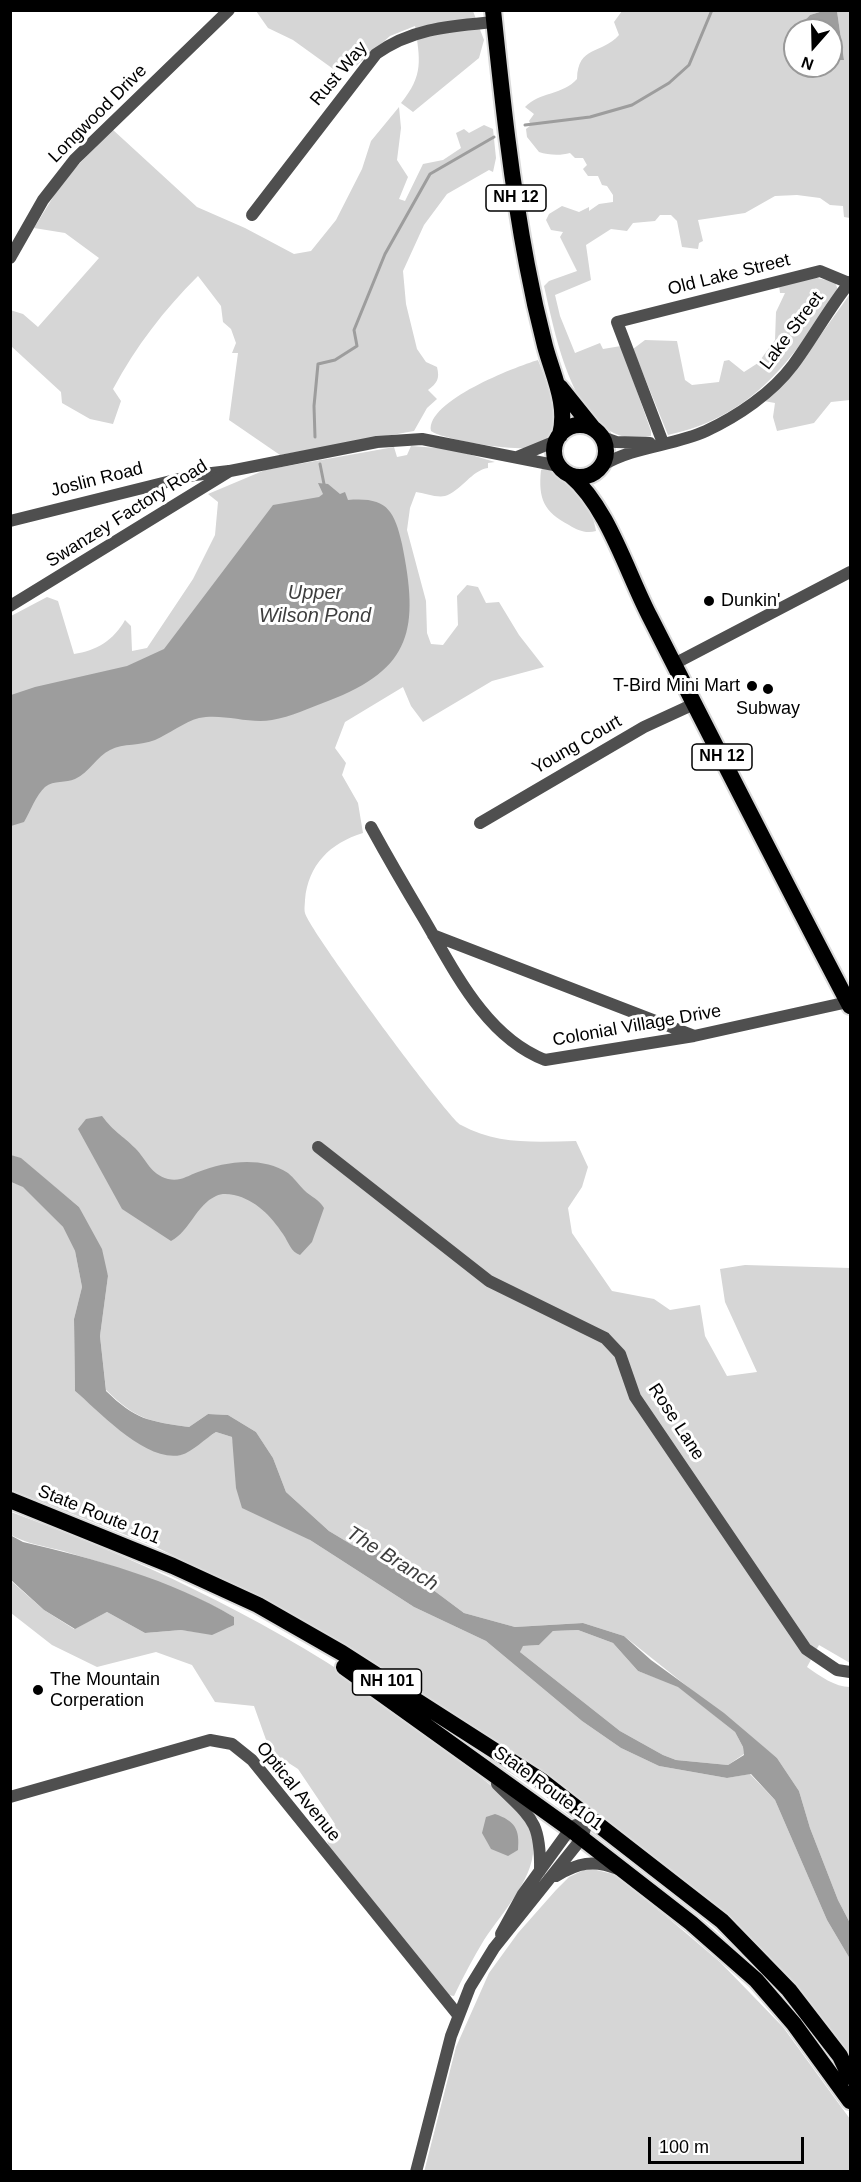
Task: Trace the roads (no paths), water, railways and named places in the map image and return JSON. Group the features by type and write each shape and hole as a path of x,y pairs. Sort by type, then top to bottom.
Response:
{"highway":[{"name":"NH 12","path":"494,16 527,264 546,348 557,382 563,423 554,453 565,471 581,484 597,507 694,704 849,1004"},
{"name":"NH 12","path":"557,382 583,418 598,432 607,448 597,481 597,507"},
{"path":"558,438 577,425 598,432"},
{"path":"565,471 591,475 603,465"},
{"name":"State Route 101","path":"10,1500 173,1566 258,1605 342,1653 542,1781 590,1816 722,1921 789,1990 840,2056 850,2077"},
{"name":"State Route 101","path":"173,1566 316,1647 576,1833 691,1923 756,1980 794,2024 850,2101"}],"street":[{"name":"Longwood Drive","path":"10,258 43,200 75,159 229,10"},
{"name":"Rust Way","path":"252,215 376,54 411,34 494,16"},
{"name":"Old Lake Street","path":"663,443 616,322 820,271 850,283"},
{"name":"Lake Street","path":"603,465 617,457 706,431 740,412 773,387 792,366 850,283"},
{"name":"Lake Street","path":"598,432 625,442 663,443"},
{"path":"516,458 558,438"},
{"name":"Swanzey Factory Road","path":"10,606 146,525 196,490 230,471 377,442 422,439 516,458 565,471"},
{"name":"Joslin Road","path":"10,521 193,476 230,471"},
{"path":"193,476 196,490"},
{"path":"674,664 850,572"},
{"name":"Young Court","path":"480,823 644,727 694,704"},
{"name":"Colonial Village Drive","path":"371,827 463,986 497,1028 525,1052 545,1060 694,1036 849,1004"},
{"path":"433,935 694,1036"},
{"name":"Rose Lane","path":"318,1147 489,1281 605,1338 620,1354 635,1398 806,1649 837,1670 850,1672"},
{"name":"Optical Avenue","path":"10,1797 210,1740 232,1744 252,1760 458,2015"},
{"path":"466,1754 537,1828 540,1843 540,1871"},
{"path":"494,1948 523,1894 540,1871 590,1816"},
{"path":"417,2172 458,2015 480,1968 550,1880 576,1833"},
{"path":"550,1880 575,1864 587,1862 616,1868 633,1878"}],"water":[{"path":"823,11 837,11 838,18 807,18"},
{"name":"Upper Wilson Pond","path":"318,483 328,484 340,494 345,492 348,500 380,503 396,522 402,544 410,599 403,642 393,659 378,675 356,689 286,717 263,721 217,717 199,718 155,740 110,750 80,776 45,787 24,822 11,826 11,695 35,687 127,666 164,649 273,505 319,497 323,494"},
{"path":"102,1116 135,1148 157,1174 168,1179 180,1179 220,1165 244,1162 267,1164 288,1173 324,1208 312,1242 300,1255 297,1254 262,1210 242,1197 225,1194 218,1195 203,1205 178,1237 171,1241 122,1209 78,1129 86,1119"},
{"path":"11,1155 21,1158 79,1207 102,1249 108,1276 100,1336 106,1391 116,1401 143,1418 189,1427 208,1414 228,1415 256,1432 273,1458 286,1492 329,1531 354,1546 377,1548 464,1613 515,1627 583,1623 624,1636 651,1660 724,1713 777,1758 799,1791 810,1828 838,1900 850,1923 850,1959 827,1920 775,1800 751,1774 727,1778 659,1766 621,1748 582,1721 486,1641 414,1607 310,1540 242,1508 236,1488 232,1437 216,1432 181,1455 167,1455 153,1451 124,1434 75,1391 74,1319 82,1287 75,1251 63,1227 23,1187 11,1182","holes":["578,1630 613,1643 638,1671 678,1687 735,1732 743,1747 744,1755 728,1765 676,1760 663,1755 620,1731 520,1652 523,1646 539,1645 553,1631"]},
{"path":"10,1535 23,1542 105,1563 158,1581 234,1617 234,1625 212,1635 181,1630 145,1633 107,1612 75,1629 44,1610 11,1580"},
{"path":"495,1814 512,1823 517,1831 518,1850 508,1856 491,1849 482,1833 486,1817"}],"waterway":[{"path":"525,125 590,117 632,105 669,83 689,65 712,10"},
{"path":"315,437 314,406 318,364 335,360 357,346 354,330 385,254 430,174 494,137"},
{"path":"320,464 324,484"}],"place":[{"name":"Dunkin'","path":"709,601"},
{"name":"T-Bird Mini Mart","path":"752,686"},
{"name":"Subway","path":"768,689"},
{"name":"The Mountain Corperation","path":"38,1690"}],"water label":[{"name":"The Branch","path":"392,1559"}]}
